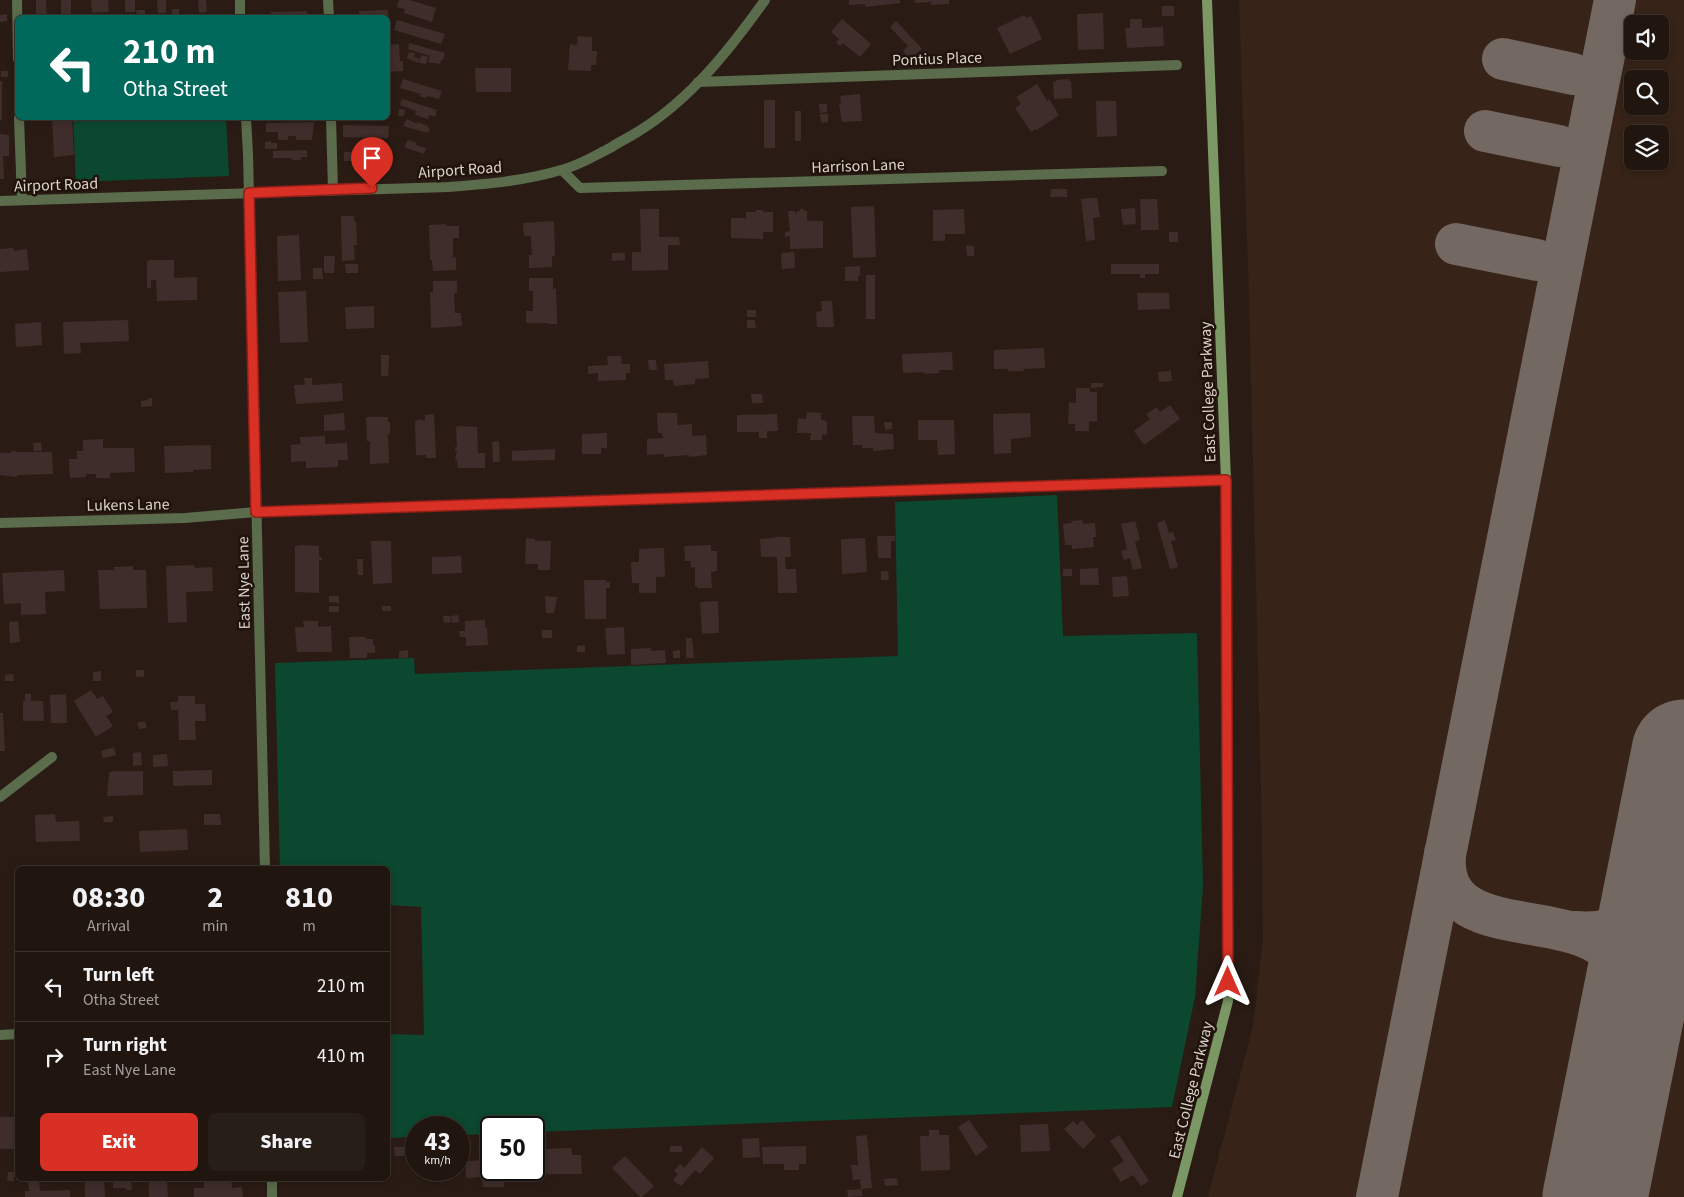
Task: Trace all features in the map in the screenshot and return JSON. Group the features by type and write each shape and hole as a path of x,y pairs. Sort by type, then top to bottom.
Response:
{"main road":[{"name":"East College Parkway","path":"1177,1197 1228,1001 1226,480 1207,0"}],"street":[{"path":"16,0 17,15"},
{"path":"240,0 240,15"},
{"path":"328,0 329,15"},
{"name":"Airport Road","path":"0,201 463,186 508,181 562,170 590,159 641,130 664,113 724,55 764,0"},
{"name":"Pontius Place","path":"698,82 1177,64"},
{"path":"19,120 22,200"},
{"name":"East Nye Lane","path":"246,120 265,866"},
{"path":"331,120 333,190"},
{"name":"Harrison Lane","path":"562,170 580,188 1162,171"},
{"name":"Lukens Lane","path":"0,522 185,518 256,512 1226,480"},
{"path":"0,797 52,757"},
{"path":"0,1035 15,1034"},
{"path":"272,1181 272,1197"}],"shaded area":[{"path":"1239,0 1684,0 1684,1197 1208,1197 1253,1026 1263,940 1249,298"}],"green space":[{"path":"73,120 226,120 229,176 76,182"},
{"path":"1057,495 1063,636 1197,633 1203,886 1195,997 1172,1107 545,1132 545,1116 480,1116 480,1134 470,1135 470,1116 405,1116 405,1137 390,1138 390,1034 424,1035 421,907 390,905 390,866 280,866 275,663 414,658 415,674 898,656 895,502"}],"building":[{"path":"36,0 46,0 47,15 36,15"},
{"path":"61,0 71,0 71,15 61,15"},
{"path":"91,0 108,0 109,12 92,13"},
{"path":"125,0 135,0 135,12 125,12"},
{"path":"157,0 166,0 166,13 158,13"},
{"path":"198,0 206,0 207,12 199,13"},
{"path":"399,0 409,0 436,8 432,22 404,13 405,9 397,7"},
{"path":"849,0 900,0 900,3 865,7 865,4 849,5"},
{"path":"915,0 949,0 949,4 931,5 931,2 915,3"},
{"path":"1162,6 1174,6 1174,16 1162,16"},
{"path":"172,9 179,9 179,15 172,15"},
{"path":"136,10 145,10 145,15 137,15"},
{"path":"388,10 388,15 359,15 359,11"},
{"path":"307,11 307,15 271,15 271,12"},
{"path":"1103,13 1104,49 1078,50 1077,14"},
{"path":"7,14 7,21 0,22 0,15"},
{"path":"1024,15 1026,18 1031,16 1042,39 1010,54 997,28"},
{"path":"842,19 871,44 860,57 843,43 840,46 836,42 839,39 831,32"},
{"path":"1130,19 1142,19 1142,28 1163,27 1164,46 1127,48 1125,28 1130,28"},
{"path":"397,20 445,34 441,44 394,30"},
{"path":"896,21 922,49 910,59 903,51 908,46 890,27"},
{"path":"578,36 592,37 592,51 597,51 596,65 591,65 591,71 568,70 570,44 577,45"},
{"path":"409,43 445,53 443,60 441,60 440,64 428,62 430,56 408,49"},
{"path":"399,44 400,61 403,61 403,71 390,72 390,45"},
{"path":"409,52 415,53 414,57 420,59 418,63 407,58"},
{"path":"421,55 428,57 426,64 419,63"},
{"path":"475,68 511,68 511,92 476,92"},
{"path":"1,71 8,71 8,77 1,77"},
{"path":"403,79 442,91 439,99 427,96 426,98 420,96 421,94 400,88"},
{"path":"1069,79 1071,81 1072,98 1054,99 1053,82"},
{"path":"0,81 2,81 2,120 0,120"},
{"path":"1037,84 1047,101 1049,99 1059,115 1031,132 1015,108 1021,104 1016,97"},
{"path":"860,94 862,121 842,122 839,104 841,103 840,96"},
{"path":"402,99 437,110 435,117 429,115 428,119 415,115 416,111 400,105"},
{"path":"764,100 775,100 775,148 764,148"},
{"path":"1096,101 1116,101 1117,136 1097,137"},
{"path":"819,104 827,104 827,112 820,113"},
{"path":"399,109 405,110 404,116 398,116"},
{"path":"795,111 801,111 801,141 795,141"},
{"path":"820,114 828,114 828,122 821,123"},
{"path":"407,119 417,124 417,122 428,126 430,129 428,133 403,126"},
{"path":"52,120 72,120 74,155 54,157"},
{"path":"314,122 312,140 296,140 296,136 288,136 288,140 278,140 278,132 266,132 266,123"},
{"path":"343,125 389,126 388,138 343,137"},
{"path":"0,134 9,135 9,156 3,156 4,179 0,179"},
{"path":"408,140 426,148 424,154 404,147"},
{"path":"271,141 271,143 277,143 277,149 265,149 265,142"},
{"path":"371,142 378,142 378,150 371,150"},
{"path":"307,150 307,157 301,157 301,160 273,158 273,151"},
{"path":"389,151 389,160 344,161 344,152"},
{"path":"1051,189 1067,189 1067,197 1050,197"},
{"path":"1097,198 1100,217 1093,218 1095,240 1086,241 1081,199"},
{"path":"1140,199 1157,199 1159,230 1141,230"},
{"path":"874,206 876,257 853,258 851,207"},
{"path":"1135,208 1136,224 1123,225 1121,209"},
{"path":"640,209 659,209 659,237 679,237 680,245 668,245 668,270 632,271 632,252 641,252"},
{"path":"800,209 807,211 807,221 823,221 823,248 790,249 790,236 785,237 785,232 790,231 788,211 795,211 797,213"},
{"path":"964,209 965,234 945,234 945,241 933,241 933,210"},
{"path":"756,210 773,212 773,232 763,232 763,239 731,238 731,218 744,218 746,220 746,212 756,212"},
{"path":"341,216 354,216 354,221 356,221 357,245 354,245 355,260 342,261"},
{"path":"554,221 555,256 552,256 552,267 529,268 529,255 532,255 531,236 524,236 523,223"},
{"path":"446,224 447,226 459,226 459,238 453,238 453,258 456,257 456,270 433,271 432,260 430,260 429,225"},
{"path":"1169,232 1178,232 1178,242 1169,242"},
{"path":"299,235 301,280 278,281 277,236"},
{"path":"966,245 974,246 974,256 967,256"},
{"path":"13,248 14,251 27,249 29,270 0,272 0,249"},
{"path":"794,252 795,268 782,269 781,253"},
{"path":"612,253 625,253 625,260 612,261"},
{"path":"324,256 335,256 334,273 324,273"},
{"path":"174,260 174,278 197,277 197,300 157,301 156,280 151,280 151,288 147,288 147,261"},
{"path":"345,264 358,264 358,273 346,273"},
{"path":"1111,264 1159,264 1159,274 1145,274 1145,278 1140,278 1140,274 1111,274"},
{"path":"860,266 858,281 845,281 845,267"},
{"path":"313,268 322,268 323,279 313,279"},
{"path":"866,275 875,275 875,319 866,319"},
{"path":"529,278 553,278 553,289 556,288 557,324 526,323 526,311 533,311 533,291 529,291"},
{"path":"433,281 457,281 457,293 454,294 455,313 461,313 462,326 431,328 430,292 433,292"},
{"path":"306,291 308,342 280,343 278,292"},
{"path":"1137,293 1169,293 1170,309 1138,310"},
{"path":"821,301 832,301 834,327 817,327 816,312 822,311"},
{"path":"374,306 374,328 346,329 345,307"},
{"path":"747,310 756,310 756,317 747,317"},
{"path":"128,320 129,341 80,343 81,353 64,354 63,322"},
{"path":"747,320 755,320 756,328 747,328"},
{"path":"41,322 42,345 16,347 15,324"},
{"path":"1044,348 1045,368 1023,369 1024,371 994,369 994,350"},
{"path":"952,352 953,370 939,370 939,373 924,374 925,372 903,373 902,354"},
{"path":"381,355 389,355 388,376 381,376"},
{"path":"607,356 621,356 622,364 630,364 630,373 626,373 626,380 598,381 598,373 588,374 588,366 608,365"},
{"path":"648,360 656,360 657,370 649,370"},
{"path":"708,361 709,378 695,379 695,384 674,386 673,380 665,380 664,364"},
{"path":"1171,371 1172,381 1159,382 1158,372"},
{"path":"304,378 312,378 312,385 342,383 343,401 296,404 294,385 305,385"},
{"path":"1091,383 1103,383 1103,387 1091,388"},
{"path":"1076,388 1090,388 1090,392 1097,392 1097,422 1089,421 1089,431 1075,431 1075,424 1068,424 1069,402 1076,403"},
{"path":"751,394 762,394 763,403 752,403"},
{"path":"147,398 152,398 152,406 141,407 141,401 148,400"},
{"path":"1170,405 1180,419 1144,445 1134,431 1150,419 1146,414 1157,407 1160,412"},
{"path":"807,412 821,413 821,420 827,421 827,435 822,434 822,440 810,440 811,433 797,433 798,418 806,419"},
{"path":"344,413 345,430 324,431 324,415"},
{"path":"657,413 677,413 678,425 692,424 692,436 706,435 707,455 664,457 664,454 647,455 647,439 663,438 662,433 658,433"},
{"path":"1030,413 1031,437 1011,439 1011,453 994,454 993,414"},
{"path":"434,414 436,458 416,455 415,421 422,419 422,421 425,421 425,415"},
{"path":"777,414 778,431 767,431 767,438 759,438 759,432 737,432 737,415"},
{"path":"852,416 874,416 875,433 893,434 894,449 873,451 873,448 862,448 862,445 853,445"},
{"path":"366,417 388,417 388,422 390,422 390,434 388,433 389,463 370,464 370,441 367,441"},
{"path":"918,420 954,420 955,454 938,455 937,440 918,440"},
{"path":"884,422 892,422 892,429 885,430"},
{"path":"458,426 477,427 478,453 485,453 485,468 458,468 457,460 455,460 457,451 455,451 455,447 457,447 456,428"},
{"path":"607,433 607,448 601,448 601,454 582,454 582,434"},
{"path":"325,436 325,444 347,443 348,460 338,460 338,467 306,468 306,461 291,462 291,445 301,444 300,437"},
{"path":"103,439 103,448 134,448 135,472 110,473 110,478 96,478 96,474 86,474 86,477 70,478 69,459 77,459 77,451 83,451 83,440"},
{"path":"499,441 500,462 493,462 492,442"},
{"path":"41,442 42,451 34,451 33,443"},
{"path":"211,445 211,469 165,473 164,446"},
{"path":"555,449 555,460 512,461 512,451"},
{"path":"11,451 52,452 53,474 17,475 17,477 0,475 0,453 11,453"},
{"path":"1082,520 1083,524 1095,523 1096,537 1093,537 1094,547 1072,549 1072,545 1065,545 1063,524"},
{"path":"1165,520 1169,533 1173,532 1176,540 1171,541 1178,567 1170,569 1157,523"},
{"path":"1135,521 1140,540 1135,542 1142,568 1133,570 1130,558 1124,560 1121,551 1127,549 1121,524"},
{"path":"877,536 895,536 895,541 891,541 891,558 878,558"},
{"path":"790,537 791,557 785,557 786,569 796,569 797,593 778,593 777,557 761,557 760,539"},
{"path":"526,538 535,539 535,541 551,541 550,570 538,570 538,564 525,564"},
{"path":"865,538 867,572 842,574 841,539"},
{"path":"371,541 391,541 392,583 373,584"},
{"path":"711,545 711,551 717,551 717,571 711,572 712,588 697,588 695,586 695,567 691,568 691,561 685,561 684,546"},
{"path":"295,546 319,546 319,557 322,557 322,560 319,560 319,593 295,592"},
{"path":"664,548 665,577 656,577 656,593 639,593 639,583 632,583 631,562 639,562 639,549"},
{"path":"461,556 462,573 432,574 432,557"},
{"path":"357,559 363,559 363,575 358,575"},
{"path":"194,565 195,568 212,567 213,591 186,592 187,622 168,623 166,566"},
{"path":"133,566 133,570 146,570 147,608 100,609 98,570 114,570 114,567"},
{"path":"1098,568 1099,585 1080,585 1080,569"},
{"path":"1063,569 1072,569 1072,576 1063,576"},
{"path":"64,570 65,591 45,592 46,614 21,615 21,603 4,604 2,573"},
{"path":"881,571 888,571 889,580 881,580"},
{"path":"1127,576 1129,596 1113,597 1112,577"},
{"path":"584,580 606,580 606,582 610,582 610,588 606,588 606,619 585,619"},
{"path":"329,596 339,596 339,603 329,602"},
{"path":"545,596 557,597 554,613 546,613"},
{"path":"718,601 719,633 702,634 700,602"},
{"path":"329,606 339,606 339,612 329,612"},
{"path":"382,606 391,606 391,611 382,611"},
{"path":"458,615 459,622 452,623 451,616"},
{"path":"443,616 450,616 451,622 444,623"},
{"path":"485,620 488,645 466,646 466,637 460,637 459,631 465,631 465,621"},
{"path":"18,621 20,642 10,643 9,622"},
{"path":"303,621 318,621 318,627 331,626 332,652 297,652 295,627 304,627"},
{"path":"624,627 625,654 607,655 605,628"},
{"path":"542,630 552,630 552,638 542,638"},
{"path":"349,637 373,639 375,653 367,653 367,658 350,658"},
{"path":"686,638 692,638 694,658 686,658"},
{"path":"585,645 585,652 577,652 577,646"},
{"path":"651,648 651,651 665,650 666,663 631,665 631,649"},
{"path":"408,650 408,658 399,658 399,651"},
{"path":"680,650 680,658 673,658 673,651"},
{"path":"136,670 144,670 144,677 136,677"},
{"path":"101,671 101,681 93,681 93,672"},
{"path":"13,674 14,681 5,681 5,675"},
{"path":"91,690 97,699 103,696 113,712 106,716 113,726 96,737 74,701"},
{"path":"25,694 31,694 31,701 43,701 44,721 23,721"},
{"path":"66,694 67,723 51,723 50,695"},
{"path":"178,696 195,696 195,704 205,704 206,721 195,721 196,740 179,740 178,710 171,710 170,702 178,702"},
{"path":"0,713 3,713 5,751 0,751"},
{"path":"145,721 147,728 139,729 137,723"},
{"path":"114,747 116,755 103,758 101,751"},
{"path":"141,752 142,765 133,766 133,753"},
{"path":"167,754 168,766 153,767 153,755"},
{"path":"212,770 212,785 173,786 173,771"},
{"path":"114,771 143,771 143,795 107,796 109,773"},
{"path":"55,814 56,822 79,821 80,841 36,842 35,815"},
{"path":"204,814 220,814 221,825 204,825"},
{"path":"113,816 113,822 104,822 103,817"},
{"path":"187,829 188,850 140,852 139,831"},
{"path":"0,1117 15,1117 14,1149 0,1149"},
{"path":"969,1120 988,1147 976,1156 958,1127"},
{"path":"1082,1120 1096,1136 1083,1149 1064,1129 1073,1121 1077,1125"},
{"path":"1048,1124 1050,1151 1021,1152 1020,1125"},
{"path":"929,1130 939,1130 939,1135 949,1135 950,1170 921,1171 920,1136 929,1136"},
{"path":"867,1135 872,1188 861,1189 860,1179 853,1180 851,1165 858,1165 856,1136"},
{"path":"1119,1135 1149,1181 1141,1186 1133,1175 1121,1182 1112,1169 1124,1161 1110,1141"},
{"path":"759,1138 760,1157 743,1158 742,1139"},
{"path":"670,1146 682,1146 682,1152 670,1152"},
{"path":"806,1146 806,1164 799,1164 799,1170 784,1170 784,1164 763,1164 762,1147"},
{"path":"394,1147 404,1147 404,1156 395,1156"},
{"path":"702,1147 714,1158 700,1174 695,1170 681,1186 673,1180 678,1174 674,1171 680,1164 684,1168"},
{"path":"571,1148 572,1155 581,1155 582,1174 546,1174 545,1149"},
{"path":"625,1156 654,1186 642,1197 612,1168"},
{"path":"480,1160 480,1177 470,1178 470,1161"},
{"path":"8,1172 14,1172 14,1181 7,1181"},
{"path":"897,1178 898,1185 885,1186 884,1179"},
{"path":"28,1181 39,1181 40,1191 70,1190 70,1197 25,1197 25,1191 29,1191"},
{"path":"85,1181 104,1181 105,1197 85,1197"},
{"path":"113,1181 131,1181 132,1190 113,1188"},
{"path":"149,1181 167,1181 168,1197 149,1197"},
{"path":"204,1181 231,1181 232,1188 242,1187 243,1197 194,1197 194,1188 204,1188"},
{"path":"482,1181 504,1181 504,1187 483,1187"},
{"path":"862,1189 862,1196 848,1197 847,1190"}],"taxiway":[{"path":"1377,1197 1615,0"},
{"path":"1503,59 1573,74"},
{"path":"1485,131 1559,146"},
{"path":"1456,244 1537,260"},
{"path":"1575,932 1603,931 1616,927 1637,913 1652,891 1657,877 1684,739"},
{"path":"1445,853 1449,883 1463,902 1486,914 1573,933 1599,944 1621,967 1628,984 1630,1009 1601,1157"},
{"path":"1663,868 1661,889 1663,909 1670,928 1684,944"},
{"path":"1631,1028 1638,1005 1648,987 1663,972 1684,962"}],"runway":[{"path":"1595,1197 1684,752"}],"route":[{"path":"372,188 249,193 256,512 1226,480 1228,982"}]}
